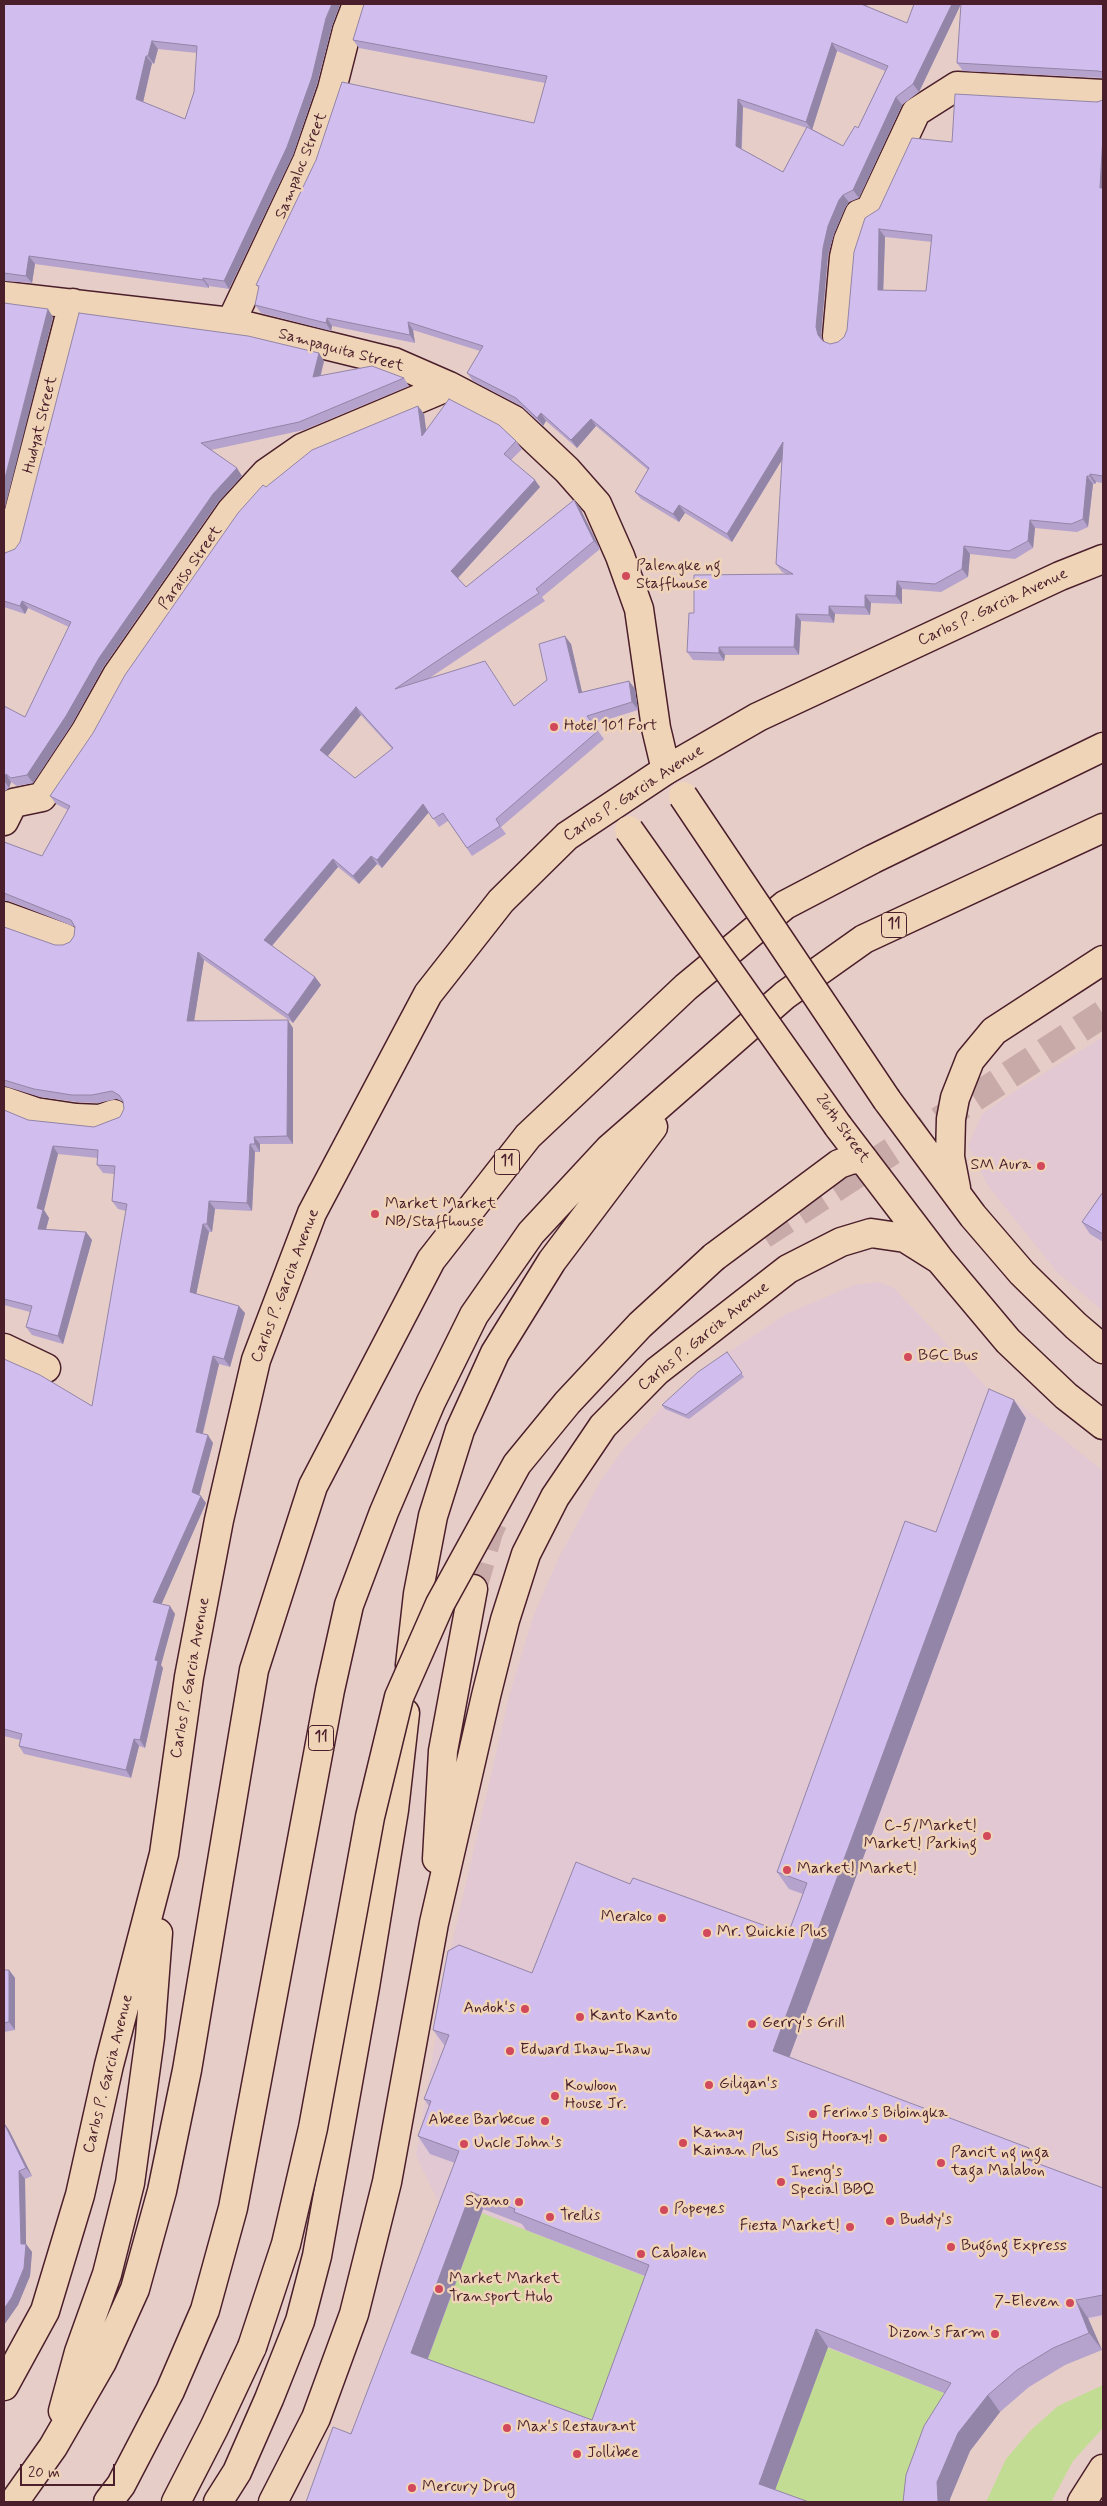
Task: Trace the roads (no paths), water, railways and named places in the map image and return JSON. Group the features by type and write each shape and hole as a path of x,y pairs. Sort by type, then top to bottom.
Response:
{"main road":[{"name":"Sampaloc Street","path":"230,322 308,161 332,89 347,30 357,4"},
{"path":"837,336 844,257 848,240 859,214 870,210 916,112 957,86 1103,94"},
{"name":"Sampaguita Street","path":"4,296 230,322 394,362 449,386 514,420 567,470 597,504 627,573 639,609 656,728 666,770"},
{"name":"Hudyat Street","path":"10,546 72,303"},
{"name":"Paraiso Street","path":"4,821 12,803 42,797 85,732 117,675 231,511 266,473 302,448 449,386"},
{"name":"Carlos P. Garcia Avenue","path":"4,2386 44,2311 80,2195 108,2066 164,1854 189,1677 222,1508 256,1360 312,1212 428,994 508,895 567,836 666,770 758,717 1060,576 1103,559"},
{"name":"11","path":"14,2502 53,2447 102,2362 135,2289 162,2191 187,2070 254,1670 313,1486 431,1260 528,1136 686,987 785,906 873,859 1103,747"},
{"path":"666,770 887,1100 973,1216 1022,1273 1076,1326 1103,1349"},
{"name":"26th Street","path":"614,806 628,830 838,1126 940,1260 1026,1360 1066,1396 1103,1425"},
{"name":"11","path":"108,2502 121,2485 170,2391 205,2310 235,2199 330,1690 349,1605 384,1512 431,1402 474,1315 531,1233 609,1149 784,994 864,939 1103,828"},
{"path":"4,916 65,938"},
{"path":"958,1194 952,1174 949,1132 955,1098 970,1060 994,1031 1103,960"},
{"path":"218,2502 236,2472 269,2399 300,2321 318,2256 394,1810 418,1594 433,1516 460,1430 495,1353 552,1262 625,1162 708,1060"},
{"path":"4,1101 36,1112 76,1118 100,1119 114,1114"},
{"path":"176,2502 214,2428 252,2347 286,2244 313,2128 370,1817 399,1697 440,1604 517,1464 567,1403 640,1325 714,1257 839,1164 853,1159 864,1160"},
{"name":"Carlos P. Garcia Avenue","path":"274,2502 316,2418 354,2314 387,2182 434,1923 503,1630 526,1554 555,1497 603,1426 657,1370 788,1269 840,1242 871,1233 905,1238 940,1260"},
{"path":"4,1348 46,1368"},
{"name":"Carlos P. Garcia Avenue","path":"434,1923 443,1752 473,1589"},
{"path":"53,2447 79,2352 107,2274 130,2183 150,2037 164,1854"},
{"path":"1082,2502 1103,2469"}],"tunnel":[{"path":"763,1235 1103,1014"},
{"path":"473,1589 489,1532 495,1519"}],"place":[{"name":"Palengke ng Staffhouse","path":"626,576"},
{"name":"Hotel 101 Fort","path":"554,727"},
{"name":"SM Aura","path":"1041,1166"},
{"name":"Market Market NB/Staffhouse","path":"375,1214"},
{"name":"BGC Bus","path":"908,1357"},
{"name":"C-5/Market! Market! Parking","path":"987,1836"},
{"name":"Market! Market!","path":"787,1870"},
{"name":"Meralco","path":"662,1918"},
{"name":"Mr. Quickie Plus","path":"707,1933"},
{"name":"Andok's","path":"525,2009"},
{"name":"Kanto Kanto","path":"580,2017"},
{"name":"Gerry's Grill","path":"752,2024"},
{"name":"Edward Ihaw-Ihaw","path":"510,2051"},
{"name":"Giligan's","path":"709,2085"},
{"name":"Kowloon House Jr.","path":"555,2096"},
{"name":"Ferino's Bibingka","path":"813,2114"},
{"name":"Abeee Barbecue","path":"545,2121"},
{"name":"Sisig Hooray!","path":"883,2138"},
{"name":"Kamay Kainan Plus","path":"683,2143"},
{"name":"Uncle John's","path":"464,2144"},
{"name":"Pancit ng mga taga Malabon","path":"941,2163"},
{"name":"Ineng's Special BBQ","path":"781,2182"},
{"name":"Syano","path":"519,2202"},
{"name":"Popeyes","path":"664,2210"},
{"name":"Trellis","path":"550,2217"},
{"name":"Buddy's","path":"890,2221"},
{"name":"Fiesta Market!","path":"850,2227"},
{"name":"Bugóng Express","path":"951,2247"},
{"name":"Cabalen","path":"641,2254"},
{"name":"Market Market Transport Hub","path":"439,2289"},
{"name":"7-Eleven","path":"1070,2303"},
{"name":"Dizon's Farm","path":"995,2334"},
{"name":"Max's Restaurant","path":"507,2428"},
{"name":"Jollibee","path":"577,2454"},
{"name":"Mercury Drug","path":"412,2488"}]}
